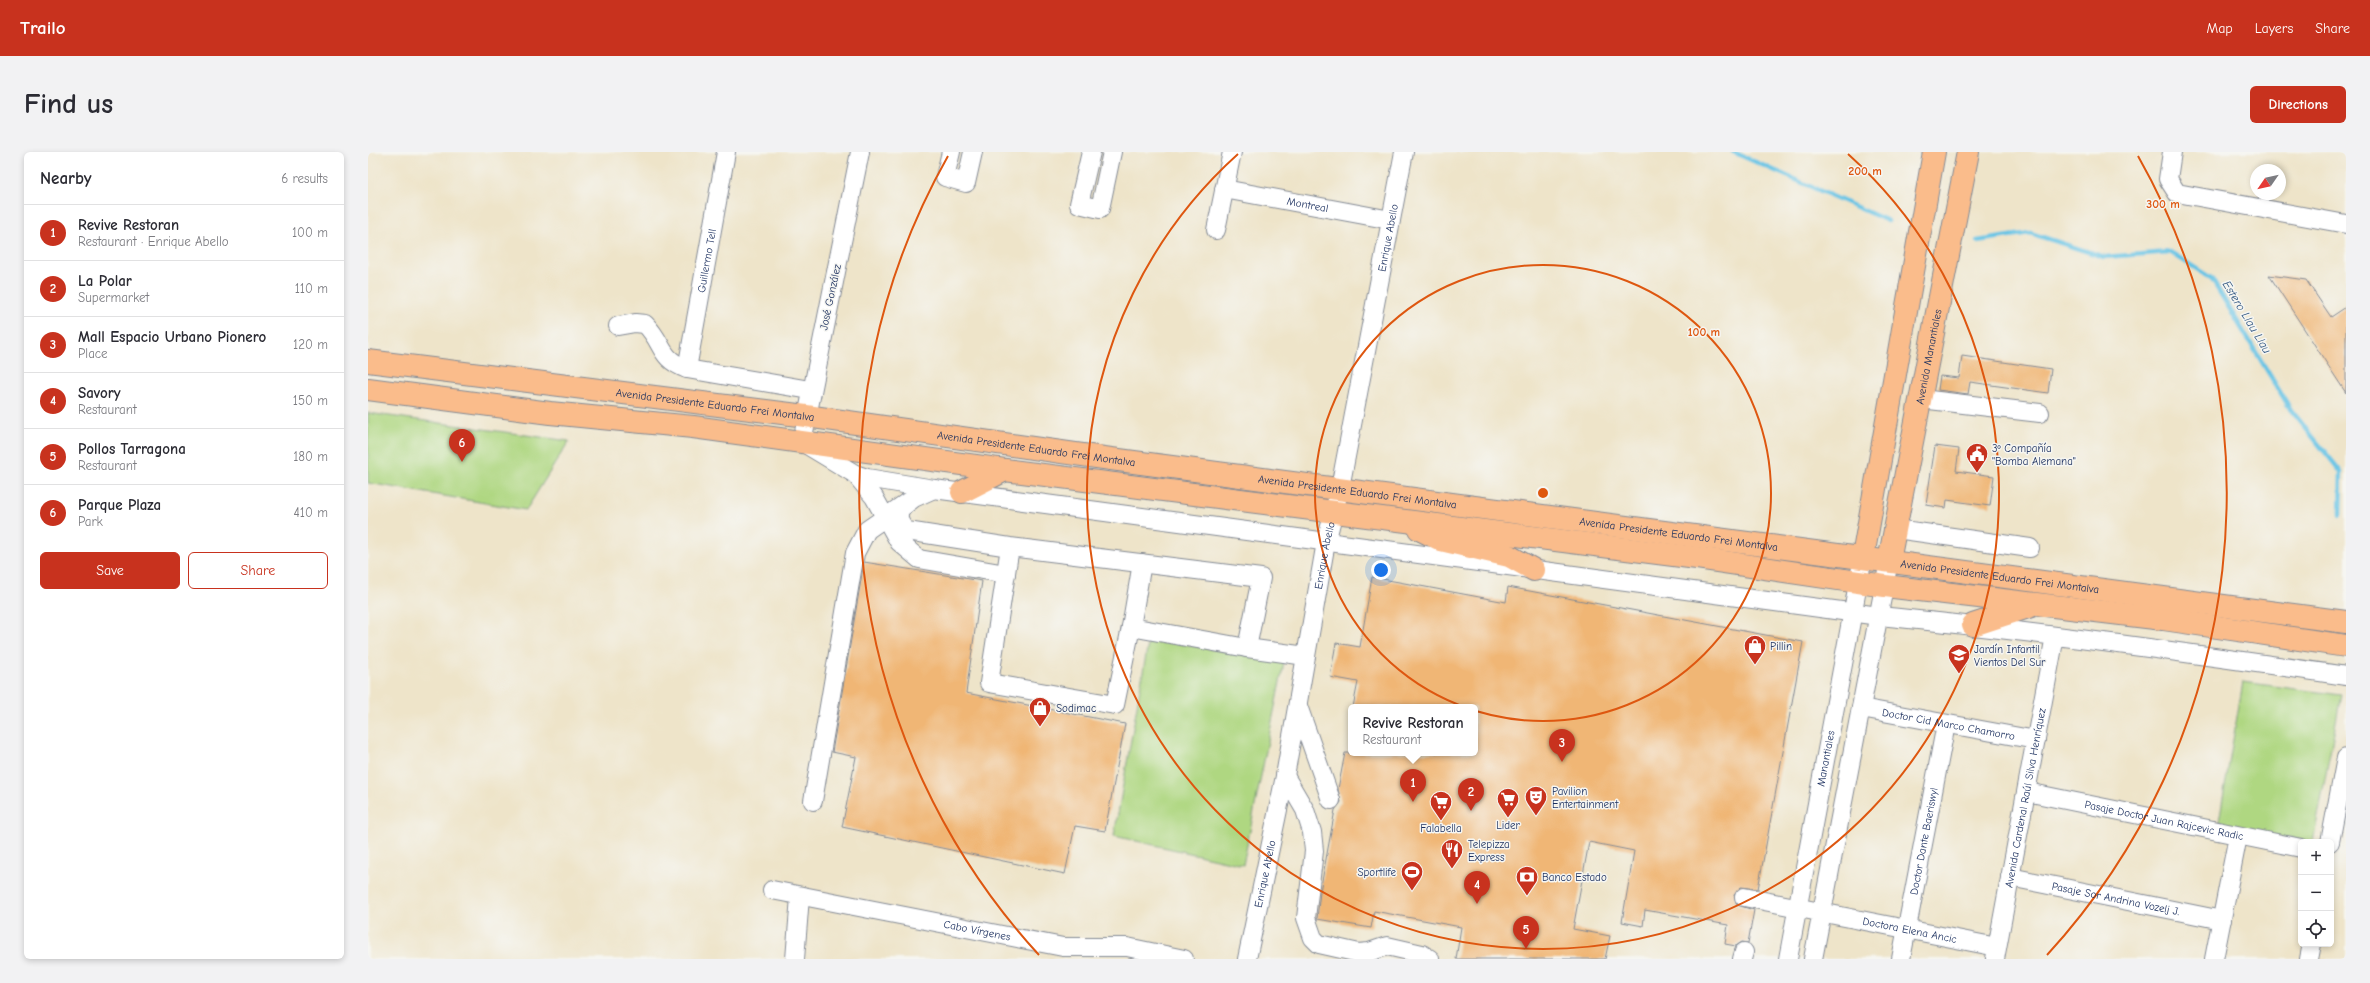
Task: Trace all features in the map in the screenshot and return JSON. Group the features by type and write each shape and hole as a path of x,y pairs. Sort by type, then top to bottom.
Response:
{"main road":[{"path":"1863,557 1934,152"},
{"name":"Avenida Manantiales","path":"1889,562 1968,152"},
{"name":"Avenida Presidente Eduardo Frei Montalva","path":"368,361 806,416 2346,622"},
{"name":"Avenida Presidente Eduardo Frei Montalva","path":"368,389 550,413 693,427 1005,470 1697,558 1885,586 2164,619 2346,646"},
{"path":"962,492 1005,470"},
{"path":"1404,520 1433,537 1499,553 1534,570"},
{"path":"1973,625 2039,604"}],"street":[{"name":"Guillermo Tell","path":"687,369 726,152"},
{"name":"José González","path":"802,442 810,390 860,152"},
{"path":"951,152 945,177 966,183 973,152"},
{"path":"1091,152 1080,204 1100,209 1112,152"},
{"path":"1216,230 1232,152"},
{"name":"Enrique Abello","path":"1247,959 1285,776 1326,542 1340,488 1404,152"},
{"path":"2172,152 2168,179 2171,187 2177,193 2346,224"},
{"name":"Montreal","path":"1224,189 1391,220"},
{"path":"618,326 635,323 645,324 659,341 664,355 673,364 687,369 810,390"},
{"path":"1921,399 2040,413"},
{"name":"Avenida Presidente Eduardo Frei Montalva","path":"802,442 855,474 868,478 934,489 1879,616 1973,625 2346,676"},
{"path":"855,474 867,487 899,542 919,559 1006,574"},
{"path":"813,801 855,554 867,530 906,502 934,489"},
{"path":"906,502 900,509 899,519 901,526 916,534 1261,578 1247,648"},
{"path":"1896,529 2030,548"},
{"path":"1010,547 989,684 1115,705 1142,563"},
{"name":"Manantiales","path":"1788,959 1863,557"},
{"path":"1813,959 1889,562"},
{"path":"1131,627 1247,648 1306,656"},
{"name":"Avenida Cardenal Raúl Silva Henríquez","path":"1996,953 2055,636"},
{"path":"1297,705 1331,800"},
{"name":"Doctor Cid Marco Chamorro","path":"1861,708 2036,740"},
{"name":"Doctor Dante Baeriswyl","path":"1901,959 1946,724"},
{"path":"1292,739 1326,783"},
{"path":"2331,839 2346,758"},
{"path":"1285,776 1305,810 1312,832 1314,851 1306,918 1313,938 1319,944 1359,953 1369,952 1387,946 1422,954 1430,959"},
{"name":"Pasaje Doctor Juan Rajcevic Radic","path":"2027,792 2298,847"},
{"path":"2214,959 2238,836"},
{"name":"Pasaje Sor Andrina Vozelj J.","path":"2010,877 2222,920"},
{"name":"Cabo Vírgenes","path":"772,890 800,897 1063,947 1184,959"},
{"path":"795,959 800,897"},
{"name":"Doctora Elena Ancic","path":"1744,897 1907,929 1996,953"},
{"path":"2309,959 2311,947"}],"green space":[{"path":"368,413 569,441 526,510 368,483"},
{"path":"1149,638 1284,662 1243,865 1114,836"},
{"path":"2243,682 2341,695 2314,839 2298,840 2218,827"}],"building":[{"path":"2269,275 2306,280 2331,317 2346,307 2346,393"},
{"path":"1962,356 2051,369 2048,393 1970,382 1968,394 1938,390 1940,376 1959,378"},
{"path":"1935,446 1959,449 1956,471 1994,476 1990,506 1947,500 1946,508 1926,505"},
{"path":"864,562 982,581 966,693 1125,724 1105,831 1075,826 1065,874 842,827 856,757 832,752"},
{"path":"1372,577 1506,602 1508,587 1803,642 1758,889 1741,887 1734,895 1737,905 1754,910 1748,943 1742,942 1736,946 1725,944 1728,925 1645,910 1643,926 1622,922 1634,851 1589,842 1573,929 1610,936 1605,959 1456,959 1461,927 1374,911 1371,928 1317,919 1320,892 1335,810 1341,802 1338,789 1345,753 1348,753 1348,756 1478,756 1478,704 1354,704 1358,682 1330,677 1336,643 1360,647"}],"waterway":[{"name":"Estero Llau Llau","path":"1733,152 1888,221"},
{"name":"Estero Llau Llau","path":"1977,241 2030,233 2104,257 2170,252 2211,278 2291,410 2341,472 2340,515"}],"place":[{"name":"Parque Plaza","path":"462,462"},
{"name":"3º Compañía \"Bomba Alemana\"","path":"1977,474"},
{"name":"Pillin","path":"1755,666"},
{"name":"Jardín Infantil Vientos Del Sur","path":"1959,674"},
{"name":"Sodimac","path":"1040,728"},
{"name":"Mall Espacio Urbano Pionero","path":"1562,762"},
{"name":"Revive Restoran","path":"1413,802"},
{"name":"La Polar","path":"1471,811"},
{"name":"Pavilion Entertainment","path":"1536,816"},
{"name":"Lider","path":"1508,818"},
{"name":"Falabella","path":"1441,822"},
{"name":"Telepizza Express","path":"1452,870"},
{"name":"Sportlife","path":"1412,892"},
{"name":"Banco Estado","path":"1527,896"},
{"name":"Savory","path":"1477,904"},
{"name":"Pollos Tarragona","path":"1526,949"}]}
